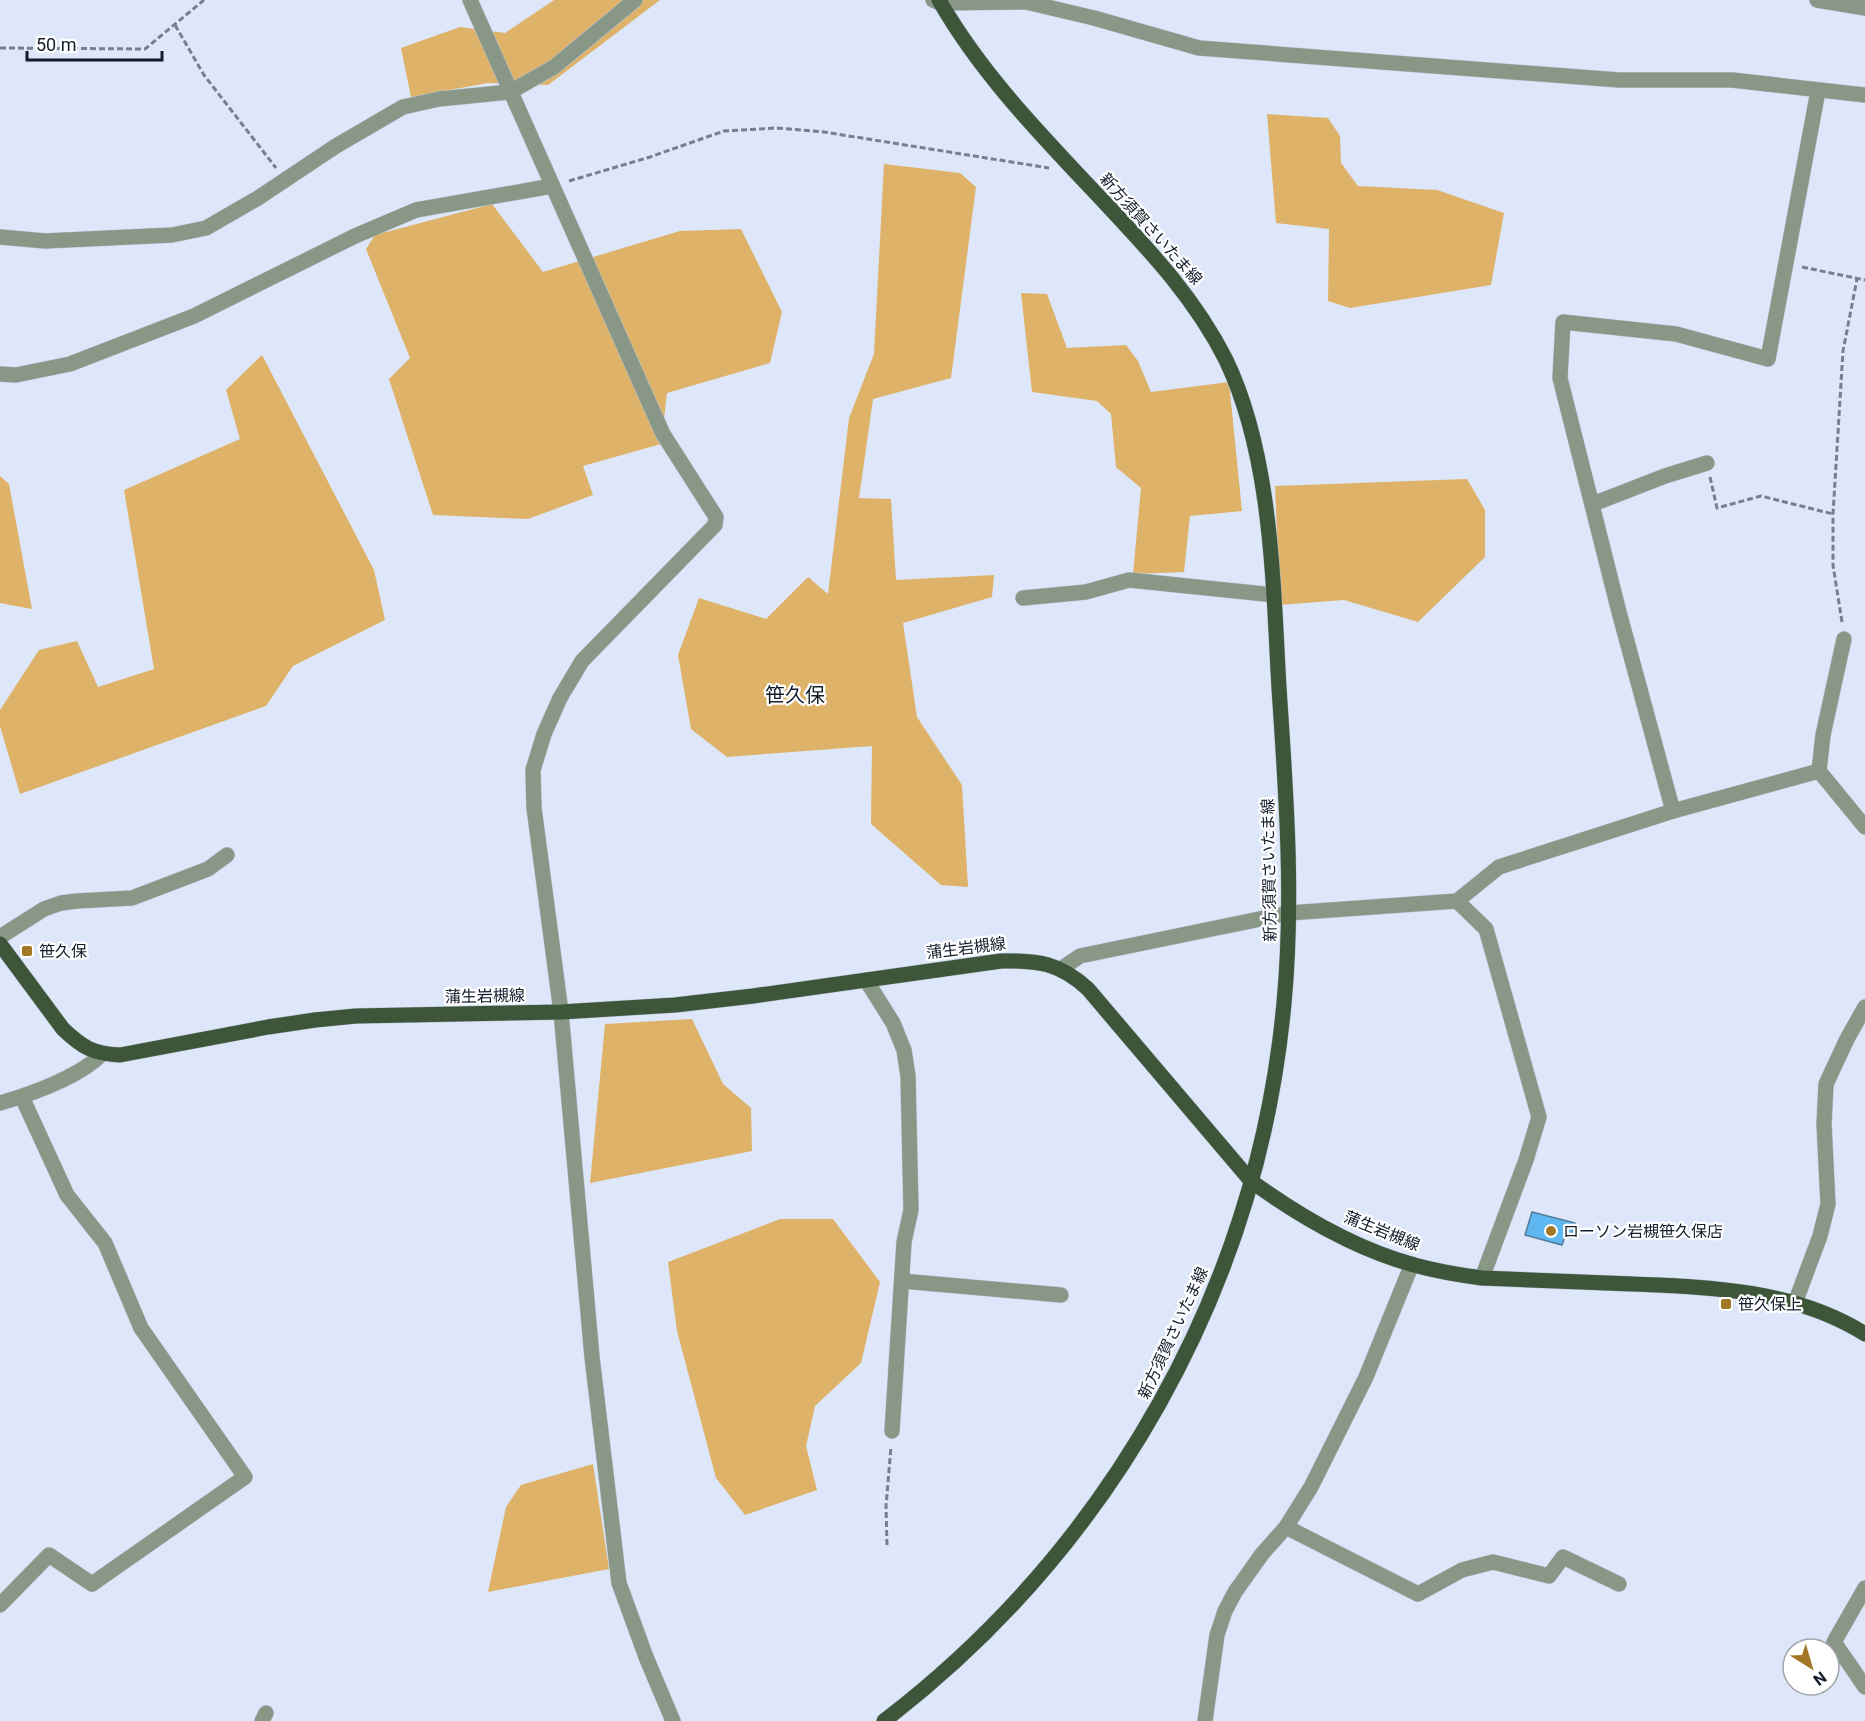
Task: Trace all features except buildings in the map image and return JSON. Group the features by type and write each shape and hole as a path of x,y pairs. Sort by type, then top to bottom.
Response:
{"main road":[{"name":"新方須賀さいたま線","path":"884,1721 969,1649 1045,1569 1090,1514 1152,1419 1181,1364 1223,1269 1251,1181 1276,1068 1284,1008 1289,913 1287,809 1272,564 1257,455 1227,363 1205,322 1183,290 1154,255 1012,102 976,57 937,1"},
{"name":"蒲生岩槻線","path":"0,944 63,1029 75,1041 102,1054 120,1055 268,1027 346,1017 561,1012 675,1005 1001,961 1025,960 1044,963 1074,976 1088,989 1251,1181 1279,1201 1345,1237 1412,1264 1482,1278 1735,1290 1781,1298 1852,1326 1865,1334"}],"street":[{"path":"470,0 663,434 716,517 715,525 582,661 560,698 544,734 533,770 534,808 561,1012 592,1357 619,1583 646,1657 673,1721"},
{"path":"0,237 45,240 172,235 206,228 285,181 336,146 403,107 439,99 510,92 554,67 635,0"},
{"path":"1817,0 1865,8"},
{"path":"937,1 1026,2 1094,18 1199,48 1619,80 1732,80 1865,95"},
{"path":"1673,811 1619,612 1560,378 1563,322 1676,334 1768,359 1818,91"},
{"path":"0,374 16,375 70,364 194,316 355,236 416,210 552,186"},
{"path":"1593,504 1665,476 1707,463"},
{"path":"1023,598 1086,592 1129,580 1274,595"},
{"path":"1844,639 1823,735 1819,771 1865,827"},
{"path":"1061,969 1080,956 1289,913 1457,901 1499,867 1673,811 1819,771"},
{"path":"0,937 44,909 69,902 132,898 208,869 227,855"},
{"path":"1457,901 1486,929 1539,1117 1526,1160 1482,1278"},
{"path":"866,980 893,1023 904,1050 908,1076 911,1210 904,1242 892,1431"},
{"path":"1795,1303 1820,1236 1828,1204 1824,1124 1826,1084 1846,1039 1865,1007"},
{"path":"0,1103 22,1097 89,1066 102,1054"},
{"path":"0,1605 50,1555 92,1584 244,1477 141,1328 105,1243 67,1195 22,1097"},
{"path":"1205,1721 1217,1635 1225,1611 1235,1592 1262,1554 1286,1527 1311,1487 1366,1377 1412,1264"},
{"path":"902,1281 1061,1295"},
{"path":"1286,1527 1418,1594 1461,1570 1493,1562 1549,1576 1563,1557 1619,1584"},
{"path":"1865,1588 1834,1642 1865,1687"}],"path":[{"path":"0,48 145,49 204,0"},
{"path":"175,25 204,75 285,181"},
{"path":"552,186 650,157 724,131 776,128 886,141 1077,173"},
{"path":"1787,263 1865,280"},
{"path":"1844,639 1833,565 1833,514 1843,351 1857,279"},
{"path":"1707,463 1717,508 1761,496 1833,514"},
{"path":"887,1545 886,1506 892,1431"}],"shaded area":[{"path":"554,0 660,0 548,85 488,83 411,97 401,48 460,27 505,33"},
{"path":"1267,114 1328,118 1340,136 1341,163 1358,186 1437,190 1504,213 1491,285 1350,308 1328,301 1329,229 1276,223"},
{"path":"884,164 960,173 976,187 951,378 873,399 859,498 891,499 896,580 994,575 992,597 903,623 917,717 962,785 968,887 941,885 871,824 872,746 727,757 691,729 678,655 699,598 766,619 808,577 828,594 849,418 874,354"},
{"path":"492,204 543,272 680,231 741,229 782,312 770,363 667,393 661,444 583,466 593,495 528,519 433,515 389,379 410,358 366,249 375,235"},
{"path":"1021,293 1047,294 1067,348 1126,345 1138,361 1151,392 1229,382 1242,511 1190,516 1184,572 1133,574 1141,488 1116,467 1111,414 1097,401 1032,392"},
{"path":"262,355 374,570 385,620 293,666 266,706 20,794 0,726 0,710 39,650 77,641 98,687 154,669 124,490 240,439 226,390"},
{"path":"0,476 9,484 32,609 0,603"},
{"path":"1467,479 1485,510 1485,557 1418,622 1344,600 1280,605 1275,486"},
{"path":"692,1019 723,1084 751,1108 752,1151 590,1183 605,1024"},
{"path":"780,1219 833,1219 880,1282 861,1363 815,1406 806,1446 817,1490 745,1515 716,1478 677,1331 668,1262"},
{"path":"593,1464 609,1569 488,1592 506,1507 521,1485"}],"place":[{"name":"笹久保","path":"27,951"},
{"name":"ローソン岩槻笹久保店","path":"1551,1231"},
{"name":"笹久保上","path":"1726,1304"}],"district":[{"name":"笹久保","path":"795,695"}]}
